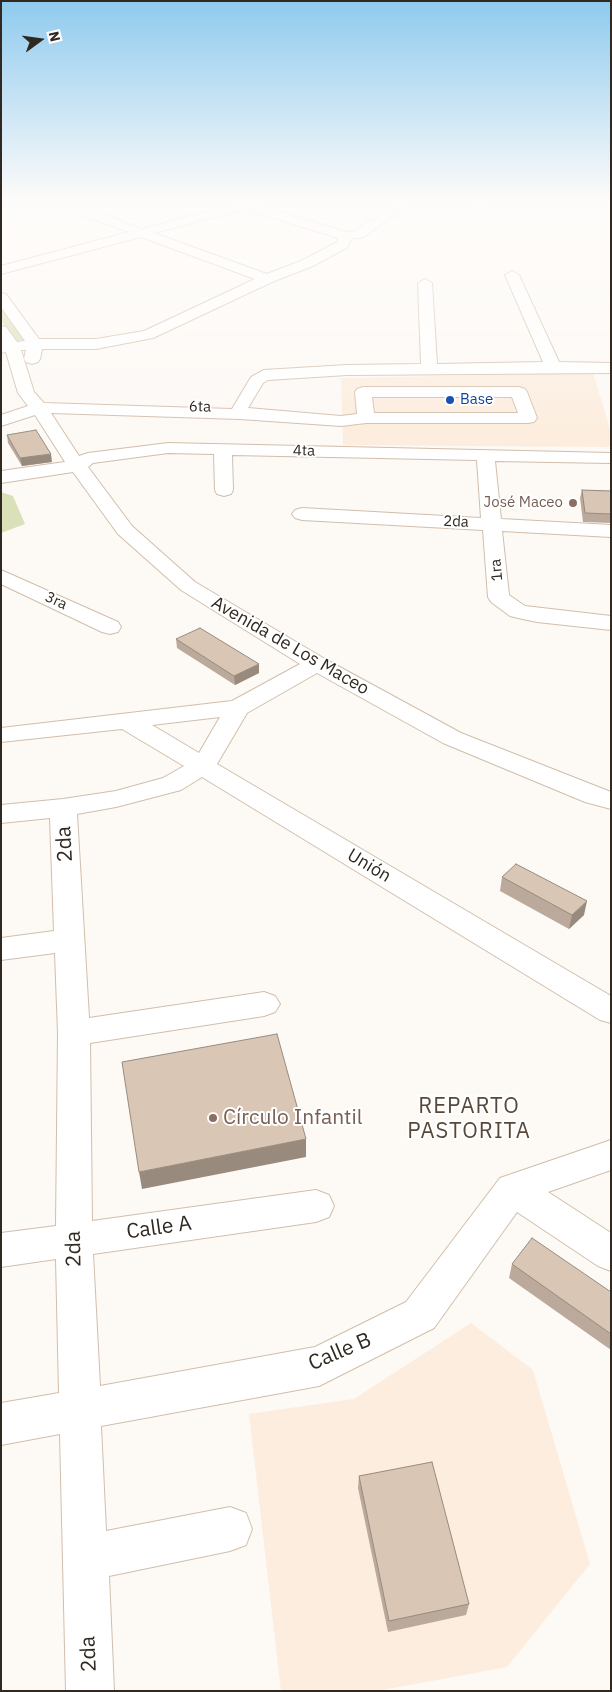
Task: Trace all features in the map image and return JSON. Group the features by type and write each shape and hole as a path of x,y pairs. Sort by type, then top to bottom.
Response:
{"street":[{"path":"7,347 35,344 96,344 148,335 265,280"},
{"path":"514,280 553,367"},
{"path":"424,283 430,370"},
{"path":"1,296 35,344 27,394 1,421"},
{"name":"Avenida de Los Maceo","path":"1,330 27,394 78,466 125,530 188,586 317,664 452,738 594,796 611,800"},
{"path":"240,411 257,380 264,375 347,370 611,368"},
{"name":"6ta","path":"27,394 341,421 365,413 528,418 519,392 363,392 365,413"},
{"name":"4ta","path":"1,477 78,466 88,458 168,448 611,458"},
{"path":"224,449 224,490"},
{"name":"1ra","path":"485,455 499,597 518,611 537,616 611,623"},
{"name":"2da","path":"302,514 611,531"},
{"name":"3ra","path":"1,576 110,627"},
{"path":"1,735 238,708 317,664"},
{"path":"1,814 63,808 116,799 172,784 204,765 238,708"},
{"name":"Unión","path":"127,721 204,765 611,1011"},
{"name":"2da","path":"63,808 74,1033 74,1240 90,1691"},
{"path":"1,949 70,940"},
{"path":"74,1033 264,1004"},
{"path":"513,1189 611,1154"},
{"path":"513,1189 611,1254"},
{"name":"Calle B","path":"1,1424 318,1366 420,1314 513,1189"},
{"name":"Calle A","path":"1,1250 316,1206"},
{"path":"85,1558 230,1529"}],"shaded area":[{"path":"593,373 611,432 611,447 343,445 341,378"},
{"path":"471,1323 533,1370 590,1564 507,1667 377,1691 281,1691 249,1414 354,1399"}],"green space":[{"path":"1,303 26,339 15,341 1,321"},
{"path":"1,492 13,496 25,524 1,533"}],"building":[{"path":"36,430 51,454 20,458 7,435"},
{"path":"582,490 611,491 611,514 585,513"},
{"path":"200,628 259,664 234,676 176,639"},
{"path":"516,864 587,901 572,915 502,877"},
{"name":"Círculo Infantil","path":"277,1034 306,1139 139,1172 122,1062"},
{"path":"532,1238 611,1292 611,1334 512,1264"},
{"path":"432,1462 469,1604 389,1621 359,1476"}],"place":[{"name":"Base","path":"450,400"},
{"name":"José Maceo","path":"573,503"},
{"name":"Círculo Infantil","path":"213,1118"}],"district":[{"name":"REPARTO PASTORITA","path":"469,1120"}]}
